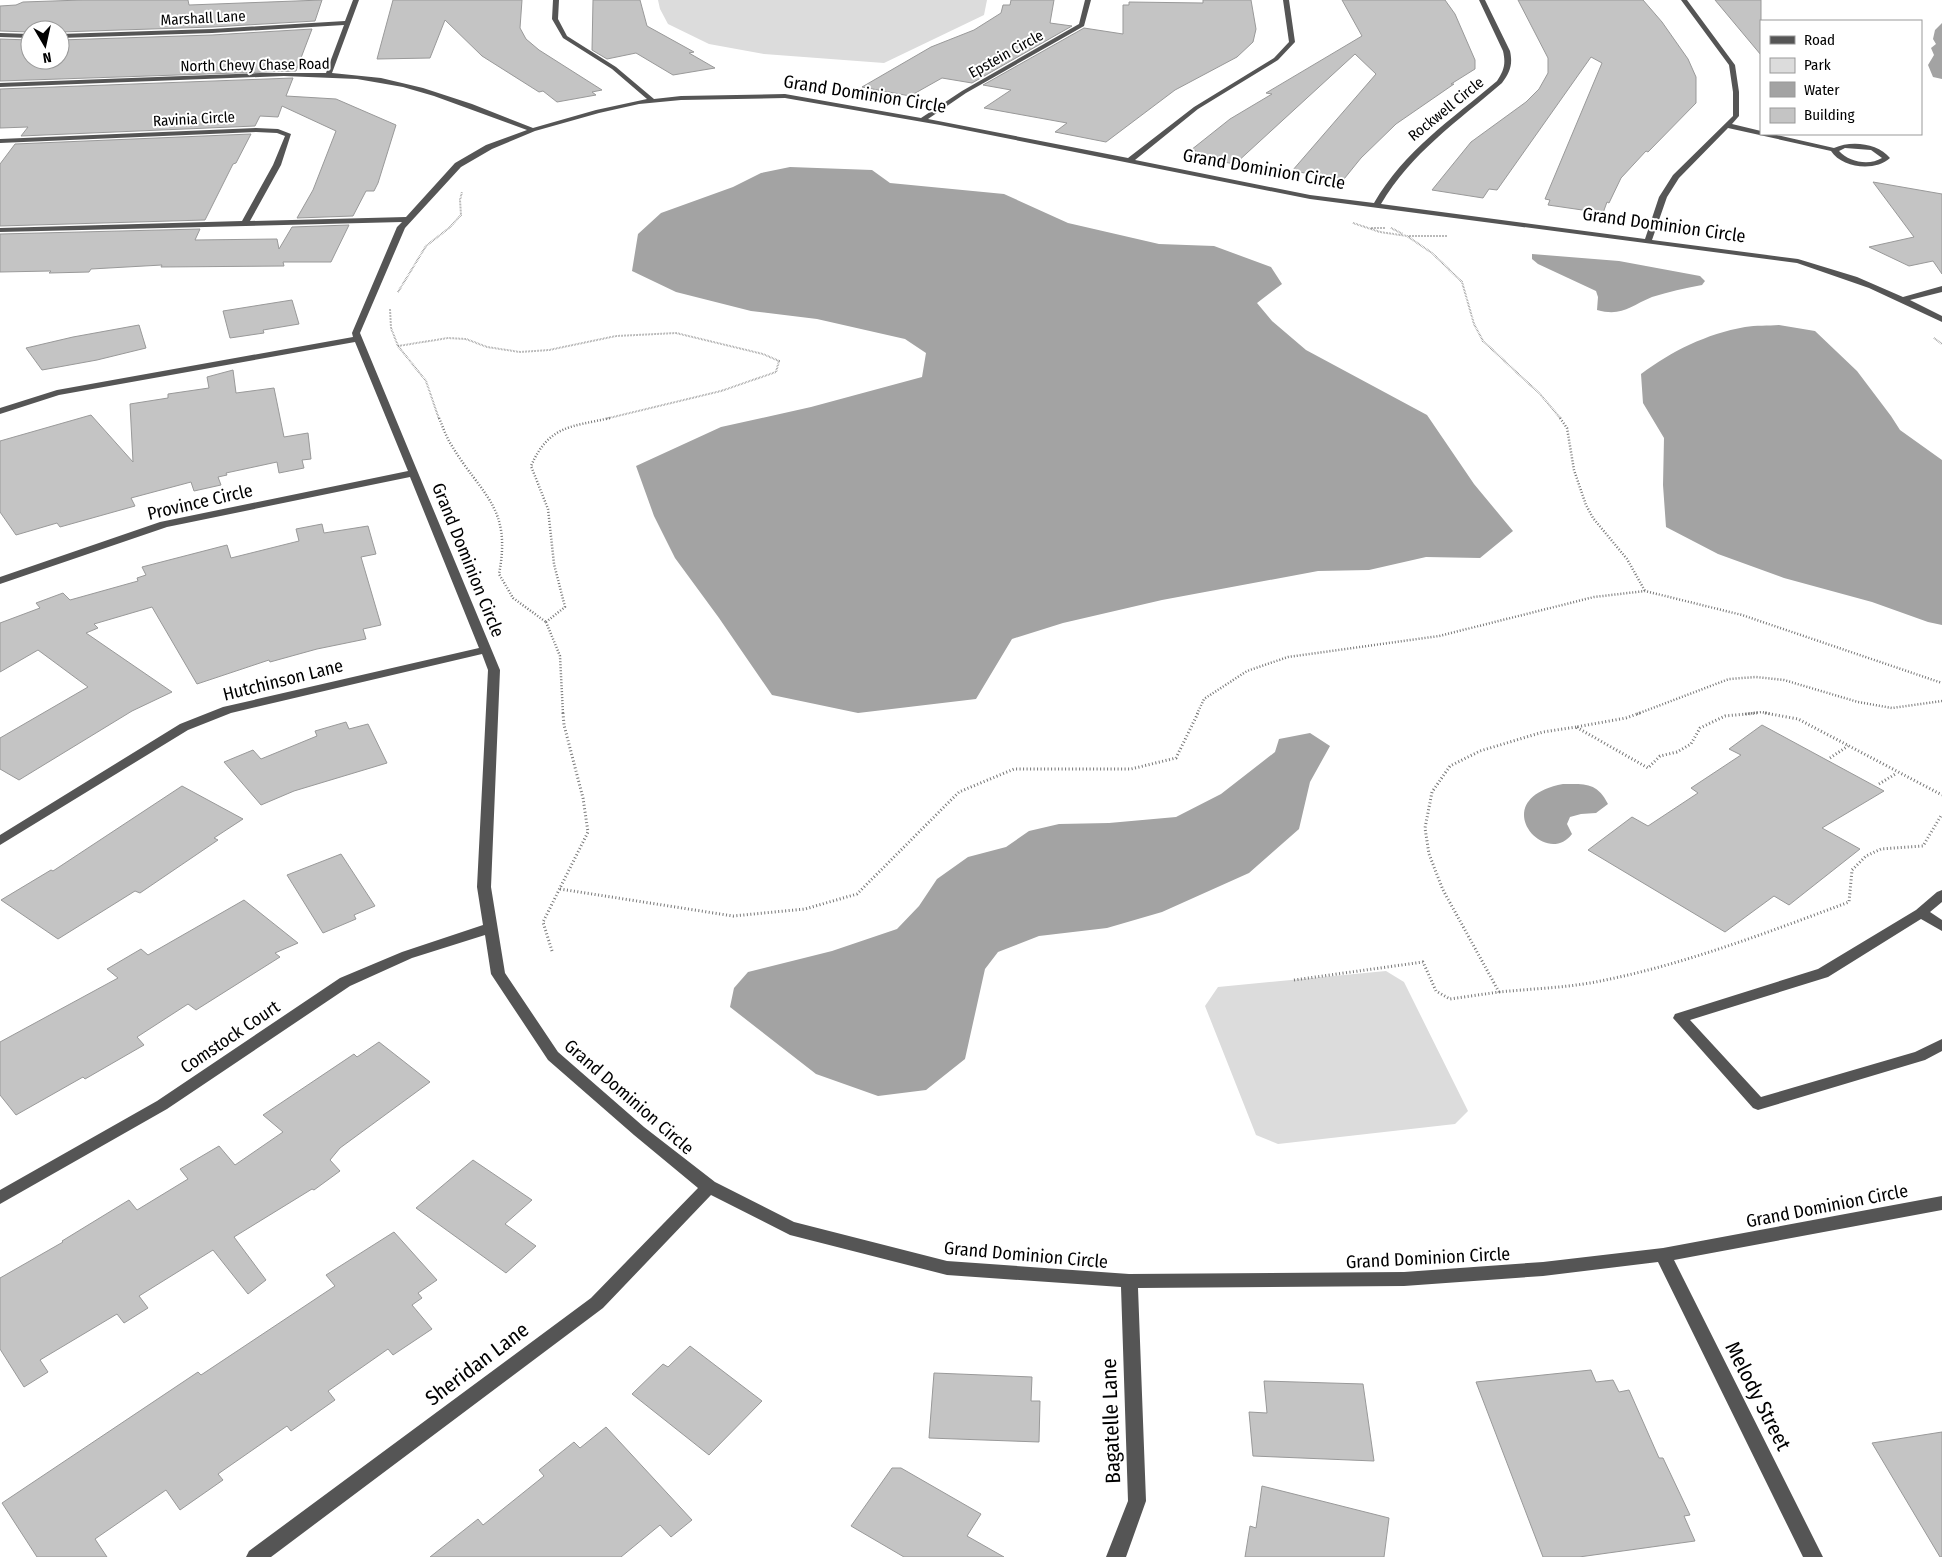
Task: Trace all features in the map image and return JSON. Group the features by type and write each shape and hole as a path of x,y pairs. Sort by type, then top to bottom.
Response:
{"street":[{"path":"328,75 356,0"},
{"path":"556,0 555,19 565,37 614,68 653,101"},
{"name":"Epstein Circle","path":"922,120 964,92 1082,25 1088,0"},
{"path":"1129,161 1196,108 1276,59 1292,42 1286,0"},
{"name":"Rockwell Circle","path":"1376,206 1387,185 1405,162 1428,139 1500,82 1504,75 1508,66 1506,47 1482,0"},
{"path":"1648,241 1664,197 1676,177 1736,116 1736,92 1732,65 1684,0"},
{"name":"Marshall Lane","path":"70,36 212,31 348,23"},
{"path":"0,35 20,36"},
{"name":"North Chevy Chase Road","path":"0,85 51,85 281,74 328,75 404,85 477,107 533,130"},
{"name":"Grand Dominion Circle","path":"1942,319 1904,299 1840,273 1798,261 1310,196 922,120 786,96 681,98 653,101 598,111 533,130 489,147 458,165 401,227 356,333 494,670 484,887 498,974 553,1056 639,1131 709,1188 790,1228 947,1268 1129,1281 1404,1279 1543,1269 1663,1255 1942,1203"},
{"path":"1726,125 1760,133"},
{"name":"Ravinia Circle","path":"0,141 256,130 278,131 289,135 277,165 245,223"},
{"path":"1771,135 1835,150 1844,146 1860,146 1876,150 1886,158 1880,163 1856,162 1841,158 1834,152 1835,150"},
{"path":"0,230 409,219"},
{"path":"1904,299 1942,289"},
{"path":"0,411 58,393 358,339"},
{"name":"Province Circle","path":"0,581 164,524 413,473"},
{"name":"Hutchinson Lane","path":"0,840 184,727 227,710 485,650"},
{"path":"1942,895 1921,913 1822,974 1680,1018 1758,1104 1920,1056 1942,1044"},
{"path":"1921,913 1942,926"},
{"name":"Comstock Court","path":"0,1198 162,1105 345,982 407,955 490,928"},
{"name":"Sheridan Lane","path":"256,1557 597,1302 709,1188"},
{"name":"Melody Street","path":"1663,1255 1813,1557"},
{"name":"Bagatelle Lane","path":"1116,1557 1137,1501 1129,1281"}],"path":[{"path":"396,297 426,246 449,228 460,215 462,190"},
{"path":"1346,221 1380,232 1407,236 1432,253 1462,282 1474,324 1482,341 1495,355 1540,394 1567,428 1574,470 1586,505 1593,518 1627,559 1646,591"},
{"path":"393,303 390,309 389,320 398,346 426,381 432,402 451,445 491,500 501,526 502,554 499,574 512,598 546,622 560,656 564,724 583,798 588,832 543,922 552,951"},
{"path":"398,346 448,338 466,339 487,347 520,352 549,350 616,336 646,332 676,333 764,354 778,361 776,372 760,379 708,395 593,422 551,435 537,451 531,466 548,509 554,564 565,607 546,622"},
{"path":"560,889 732,916 805,909 857,894 959,792 1014,769 1131,769 1176,758 1204,699 1247,671 1288,658 1439,636 1594,597 1646,591 1742,615 1942,683"},
{"path":"1499,992 1443,890 1429,854 1425,828 1432,792 1450,766 1480,751 1543,732 1576,728 1626,718 1729,679 1756,677 1784,680 1858,702 1892,708 1942,701"},
{"path":"1576,728 1648,768 1660,756 1677,752 1692,744 1700,728 1725,716 1762,712 1798,719 1942,795"},
{"path":"1830,758 1848,746"},
{"path":"1879,784 1898,773"},
{"path":"1294,980 1423,962 1436,991 1450,999 1590,983 1655,967 1738,943 1849,902 1852,870 1866,856 1881,849 1922,846 1942,814"}],"green space":[{"path":"658,0 987,0 984,15 884,63 764,54 709,44 668,24 660,9"},
{"path":"1386,971 1404,982 1468,1111 1455,1124 1278,1144 1256,1135 1205,1006 1218,987"}],"water":[{"path":"1942,23 1942,79 1933,77 1928,65 1934,55 1931,48 1936,44 1933,39 1935,30"},
{"path":"790,167 872,170 890,183 1004,194 1068,223 1159,244 1214,246 1271,267 1282,284 1257,303 1272,321 1306,350 1427,415 1474,484 1513,531 1480,558 1426,557 1369,570 1318,571 1162,600 1063,623 1012,639 976,699 858,713 772,695 675,558 654,516 636,466 721,427 811,407 922,377 926,353 905,339 817,319 751,311 676,292 632,271 638,234 661,213 733,187 761,173"},
{"path":"1532,254 1619,261 1700,276 1705,281 1702,285 1652,297 1626,310 1606,312 1597,310 1598,297 1596,291 1538,264 1532,259"},
{"path":"1779,325 1815,331 1857,371 1900,430 1942,460 1942,625 1928,622 1872,602 1784,578 1718,554 1666,527 1663,485 1664,438 1643,403 1641,374 1690,344 1717,334 1749,326"},
{"path":"1310,733 1330,746 1310,782 1299,829 1249,873 1162,912 1107,928 1039,936 998,952 985,969 965,1059 926,1090 878,1096 816,1074 730,1007 734,988 748,972 832,951 897,929 919,906 937,879 968,857 1006,847 1029,831 1059,824 1109,823 1176,817 1221,794 1275,752 1279,739"},
{"path":"1563,784 1584,785 1595,788 1608,804 1596,813 1570,817 1567,824 1572,834 1561,843 1548,843 1536,838 1528,828 1524,816 1527,803 1540,792"}],"building":[{"path":"188,0 189,5 322,0 315,21 212,27 70,32 70,20 20,20 20,32 0,31 0,6 16,5 23,2"},
{"path":"393,0 522,0 520,28 526,39 539,50 602,90 592,92 596,95 557,102 543,91 539,92 482,56 445,20 430,58 377,59"},
{"path":"593,0 640,0 647,26 694,52 689,53 715,68 673,75 636,53 607,59 592,50"},
{"path":"1011,0 1054,0 1050,23 1072,26 972,83 942,78 910,96 862,87 931,47 974,30 1001,13 1003,5 1010,5"},
{"path":"1203,0 1251,0 1256,29 1253,42 1237,57 1175,90 1106,142 1055,132 1067,123 984,108 1011,90 983,85 1084,28 1123,34 1123,5 1129,5 1129,2 1203,3"},
{"path":"1342,0 1445,0 1455,14 1475,60 1475,69 1396,124 1361,158 1344,179 1292,171 1376,74 1355,54 1235,164 1189,156 1196,151 1191,150 1230,119 1272,94 1266,93 1362,36"},
{"path":"1518,0 1643,0 1662,22 1688,59 1696,77 1696,103 1621,178 1603,213 1548,205 1550,200 1545,199 1602,63 1591,57 1497,190 1489,189 1483,198 1432,190 1471,142 1526,102 1539,89 1548,73 1548,58"},
{"path":"1715,0 1761,0 1760,54"},
{"path":"312,29 296,71 0,81 0,39 20,40 20,70 70,70 70,40 212,35"},
{"path":"293,78 286,96 336,99 396,125 378,183 374,191 366,191 353,216 297,218 313,190 336,131 282,106 278,117 260,116 255,126 21,136 28,127 0,128 0,89"},
{"path":"251,134 236,163 233,164 205,220 0,226 0,164 15,144"},
{"path":"1873,182 1942,194 1942,274 1933,261 1909,266 1869,247 1914,237"},
{"path":"349,225 331,262 283,262 284,266 161,267 162,265 91,269 89,272 0,272 0,234 200,229 195,240 277,239 279,249 292,227"},
{"path":"292,300 299,324 263,330 264,333 230,338 223,311"},
{"path":"139,325 146,348 97,360 42,370 26,348 73,337"},
{"path":"233,370 236,393 274,388 284,437 308,433 311,459 302,460 304,468 279,473 277,462 226,473 227,475 218,477 221,485 194,491 191,482 131,498 135,506 60,527 57,523 16,535 0,512 0,441 91,415 133,462 130,404 168,398 168,394 209,388 207,377"},
{"path":"322,524 324,533 368,526 376,554 361,557 381,625 363,629 366,639 317,649 270,662 269,660 197,684 152,607 94,624 98,628 86,633 172,692 132,711 19,780 0,769 0,738 88,687 38,650 0,672 0,623 40,608 36,603 63,593 70,600 138,581 137,578 146,575 142,567 227,545 231,558 299,541 296,529"},
{"path":"346,722 349,729 368,724 387,763 294,791 261,805 224,762 253,750 261,759 317,736 315,731"},
{"path":"1762,725 1884,791 1822,828 1860,849 1789,905 1774,896 1725,932 1588,850 1632,817 1648,826 1698,793 1691,788 1741,755 1729,749"},
{"path":"182,786 243,819 214,838 218,840 140,893 135,891 58,939 1,900 51,870 53,871"},
{"path":"341,854 375,906 354,915 356,919 323,933 287,875"},
{"path":"244,900 298,943 275,953 280,957 196,1010 188,1004 137,1037 144,1045 85,1079 83,1077 16,1115 0,1095 0,1042 118,978 107,969 141,949 148,955"},
{"path":"379,1042 430,1082 340,1148 330,1160 340,1171 314,1190 312,1189 234,1237 266,1280 248,1294 213,1250 139,1296 148,1308 124,1323 117,1314 40,1360 48,1372 24,1387 0,1349 0,1278 63,1242 129,1200 137,1210 188,1179 180,1169 219,1146 235,1165 283,1132 263,1115 354,1054 357,1057"},
{"path":"473,1160 532,1200 505,1224 536,1246 506,1273 416,1208"},
{"path":"394,1232 437,1280 418,1293 422,1298 412,1305 432,1329 393,1355 388,1349 328,1391 335,1400 291,1431 287,1426 218,1474 223,1480 180,1510 166,1490 95,1539 107,1557 37,1557 2,1503 198,1372 201,1375 335,1286 326,1275"},
{"path":"690,1346 762,1401 709,1455 632,1394 663,1364 668,1367"},
{"path":"1591,1370 1596,1382 1613,1380 1619,1392 1629,1390 1659,1458 1663,1458 1690,1515 1684,1516 1695,1541 1579,1557 1543,1557 1476,1382"},
{"path":"934,1373 1032,1377 1031,1401 1040,1401 1039,1442 929,1438"},
{"path":"1264,1381 1363,1384 1374,1461 1253,1456 1249,1412 1267,1413"},
{"path":"606,1427 692,1520 671,1537 660,1525 621,1557 430,1557 478,1519 483,1525 544,1476 539,1470 574,1442 580,1448"},
{"path":"1942,1432 1942,1557 1940,1557 1872,1443"},
{"path":"892,1468 901,1468 981,1514 967,1536 1004,1557 904,1557 851,1526"},
{"path":"1262,1486 1389,1518 1384,1557 1245,1557 1250,1526 1256,1528"}]}
